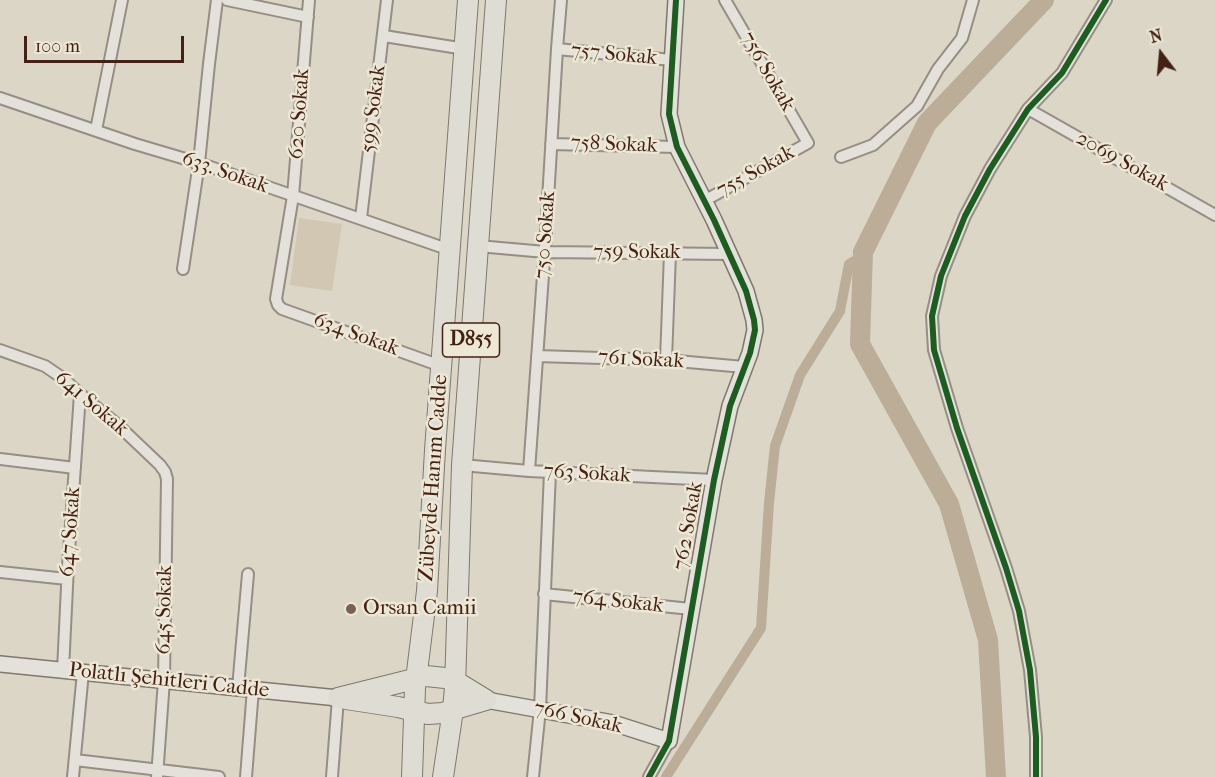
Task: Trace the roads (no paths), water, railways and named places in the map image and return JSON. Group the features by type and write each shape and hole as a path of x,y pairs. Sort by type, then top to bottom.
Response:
{"highway":[{"name":"Zübeyde Hanım Cadde","path":"412,777 417,677 427,591 468,0"},
{"name":"Zübeyde Hanım Cadde","path":"443,777 455,681 462,465 496,0"},
{"path":"338,698 417,677 437,676 455,681 486,700"},
{"path":"338,698 428,714 442,713 486,700"}],"street":[{"path":"96,130 122,0"},
{"path":"183,269 199,163 217,0"},
{"path":"227,0 308,17"},
{"name":"620 Sokak","path":"276,299 293,196 309,0"},
{"name":"599 Sokak","path":"361,218 387,0"},
{"name":"750 Sokak","path":"529,471 561,0"},
{"path":"676,0 669,114 677,147 729,254"},
{"name":"756 Sokak","path":"725,0 808,143"},
{"path":"841,157 873,145 917,106 938,69 962,38 973,0"},
{"path":"1036,777 1036,737 1030,670 1019,611 957,428 934,350 932,316 941,276 965,216 990,169 1028,109 1062,73 1106,0"},
{"path":"384,36 465,49"},
{"name":"757 Sokak","path":"557,49 672,60"},
{"name":"633. Sokak","path":"0,98 135,144 199,163 450,250"},
{"name":"2069 Sokak","path":"1028,109 1215,215"},
{"name":"755 Sokak","path":"704,201 808,143"},
{"name":"758 Sokak","path":"551,144 677,147"},
{"name":"759 Sokak","path":"478,246 545,252 729,254"},
{"path":"666,360 670,253"},
{"name":"762 Sokak","path":"669,741 714,480 730,406 750,353 755,330 746,291 729,254"},
{"name":"634 Sokak","path":"276,299 282,309 441,366"},
{"name":"641 Sokak","path":"0,351 45,366 64,379 160,465 167,479"},
{"name":"761 Sokak","path":"537,356 666,360 744,367"},
{"name":"647 Sokak","path":"63,670 80,394"},
{"path":"0,459 75,468"},
{"name":"763 Sokak","path":"462,465 529,471 714,480"},
{"path":"533,777 540,709 550,472"},
{"name":"645 Sokak","path":"157,773 165,680 167,479"},
{"path":"0,572 68,579"},
{"path":"246,777 245,688 248,574"},
{"name":"764 Sokak","path":"544,594 691,609"},
{"name":"Polatlı Şehitleri Cadde","path":"0,664 338,698"},
{"path":"73,777 83,672"},
{"path":"332,777 338,698"},
{"name":"766 Sokak","path":"486,700 613,723 669,741"},
{"path":"649,777 669,741"},
{"path":"75,760 157,773 219,777"}],"waterway":[{"path":"996,777 988,640 949,504 860,344 863,252 927,123 1044,0"},
{"path":"666,777 761,628 775,446 800,375 840,311 849,264 863,256"}],"place":[{"name":"Orsan Camii","path":"351,609"}]}
